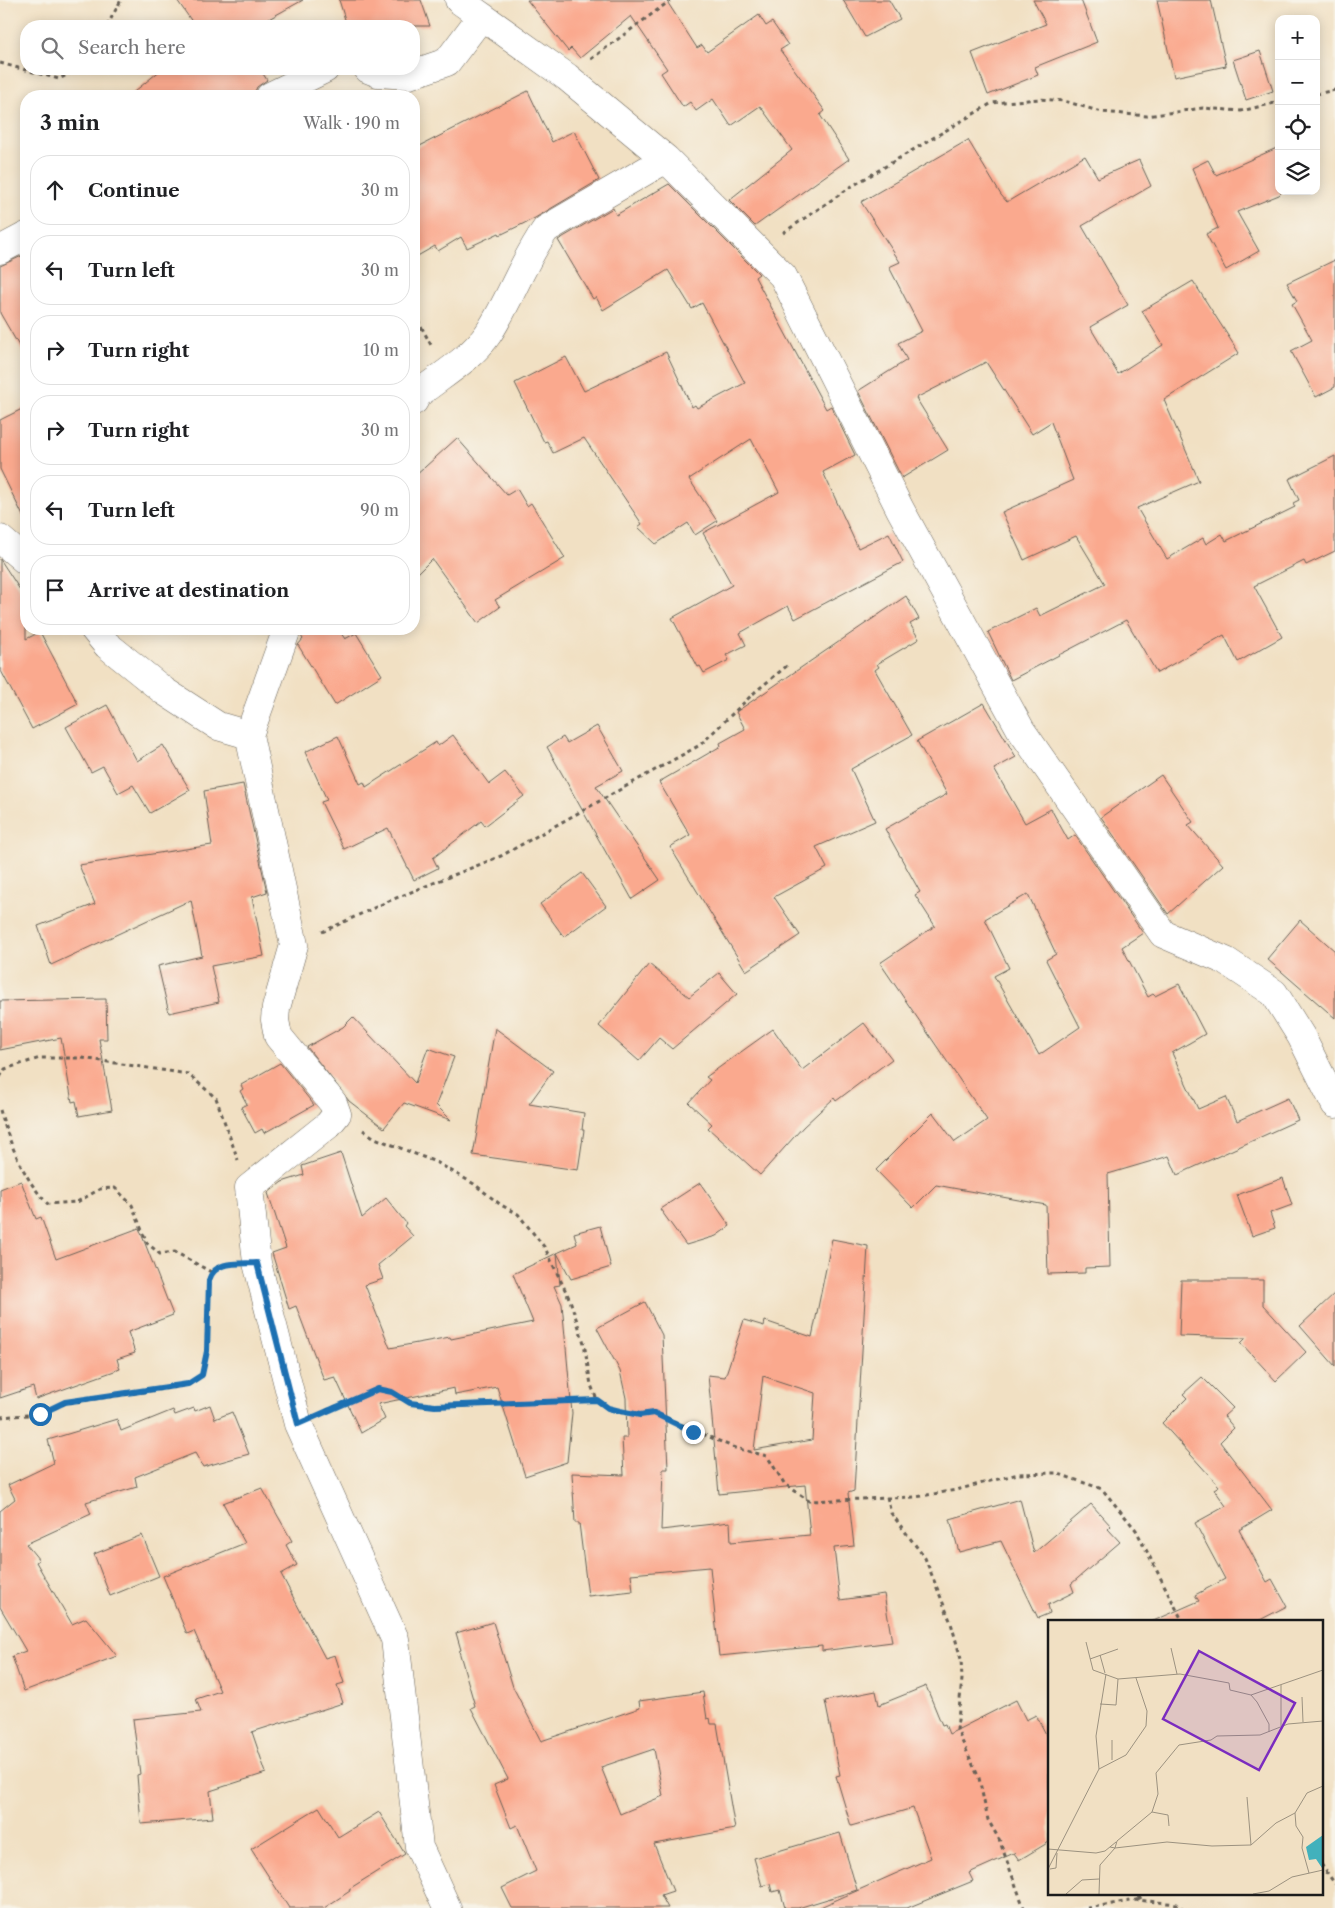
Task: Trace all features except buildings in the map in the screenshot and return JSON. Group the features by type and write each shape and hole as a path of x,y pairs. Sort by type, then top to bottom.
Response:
{"street":[{"path":"459,0 567,77 666,159 783,276 900,509 1021,730 1163,934 1226,961 1274,993 1301,1036 1335,1104"},
{"path":"420,71 447,62 481,17"},
{"path":"282,90 313,75"},
{"path":"420,393 474,351 488,334 534,246 546,229 666,159"},
{"path":"0,250 20,239"},
{"path":"0,539 20,556"},
{"path":"99,635 107,645 164,691 218,726 249,735"},
{"path":"285,635 249,735 294,945 276,1008 275,1020 278,1036 333,1103 337,1114 328,1125 248,1188 257,1263 298,1424 395,1639 418,1847 447,1908"}],"path":[{"path":"110,20 121,0"},
{"path":"567,77 671,0"},
{"path":"0,63 20,69"},
{"path":"44,75 58,79 66,75"},
{"path":"1320,93 1335,90"},
{"path":"758,251 848,188 992,104 1040,99 1064,101 1102,112 1148,116 1202,108 1241,111 1275,103"},
{"path":"420,324 445,372"},
{"path":"294,945 391,900 501,856 700,745 756,692 788,665"},
{"path":"0,1077 4,1069 40,1058 82,1058 188,1074 216,1098 248,1188"},
{"path":"0,1110 18,1157 37,1193 48,1204 77,1202 100,1188 115,1188 132,1205 147,1243 160,1254 175,1252 212,1272"},
{"path":"337,1114 375,1138 438,1163 474,1184 501,1205 518,1214 545,1248 566,1292 584,1344 590,1385 597,1400 608,1408 640,1415 654,1413 735,1448 767,1456 784,1483 809,1501 916,1497 956,1490 1018,1474 1056,1473 1102,1489 1136,1530 1182,1620"},
{"path":"0,1417 40,1414 65,1402 188,1384 202,1375 207,1351 209,1280 212,1272 219,1266 257,1263"},
{"path":"298,1424 378,1389 392,1392 410,1403 435,1406 597,1400"},
{"path":"887,1497 891,1513 925,1558 951,1623 962,1659 957,1730 979,1778 988,1820 1002,1848 1024,1908"},
{"path":"1322,1865 1335,1884"},
{"path":"1137,1900 1143,1896"},
{"path":"1087,1908 1137,1900 1177,1904 1182,1908"}],"route":[{"path":"40,1414 65,1402 188,1384 202,1375 207,1351 209,1280 212,1272 219,1266 257,1263 298,1424 378,1389 392,1392 400,1399 410,1403 435,1406 597,1400 608,1408 620,1411 640,1415 654,1413 693,1432"}]}
